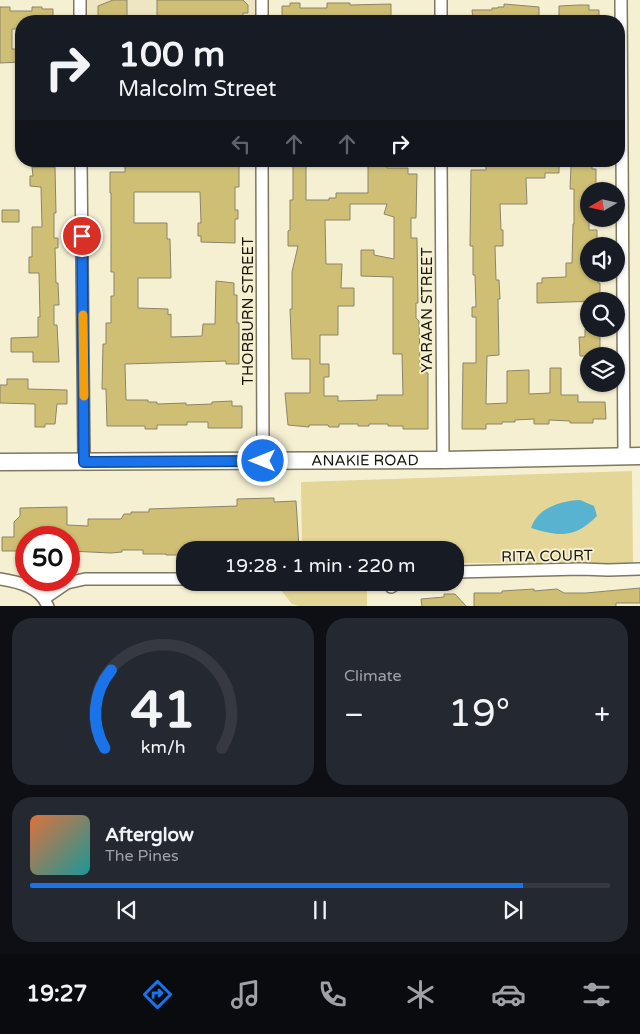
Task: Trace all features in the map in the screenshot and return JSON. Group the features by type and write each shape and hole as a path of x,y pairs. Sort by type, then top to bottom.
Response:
{"main road":[{"name":"ANAKIE ROAD","path":"0,462 443,460 632,456"}],"street":[{"path":"80,0 80,15"},
{"path":"262,0 262,15"},
{"path":"441,0 441,15"},
{"path":"621,0 621,15"},
{"path":"625,166 632,456"},
{"path":"82,167 84,462"},
{"name":"THORBURN STREET","path":"262,167 263,461"},
{"name":"YARAAN STREET","path":"441,167 443,460"},
{"name":"RITA COURT","path":"464,572 640,569"},
{"path":"0,579 16,582 32,589 46,602 67,583 85,579 176,579"}],"shaded area":[{"path":"87,0 255,0 256,15 87,15"},
{"path":"632,471 633,563 464,563 464,541 302,541 301,482"},
{"path":"282,591 367,591 367,606 299,606 292,604"}],"water":[{"path":"580,500 594,506 597,516 574,532 559,534 531,528 534,521 545,510 565,502"}],"building":[{"path":"113,0 127,0 127,15 98,15 98,6"},
{"path":"157,0 243,0 248,5 248,13 243,13 243,15 157,15"},
{"path":"290,3 300,3 300,8 327,8 327,3 350,3 350,5 391,4 391,15 282,15 282,6 290,6"},
{"path":"504,4 539,7 539,15 472,15 472,10 492,10 492,8 504,7"},
{"path":"589,5 589,10 599,10 599,15 559,15 559,6"},
{"path":"0,7 10,7 10,11 32,11 32,7 53,9 53,15 15,15 15,29 12,29 12,49 15,49 15,62 0,63"},
{"path":"32,167 55,167 56,213 54,213 54,238 58,238 58,248 55,248 59,305 54,305 54,325 57,325 59,362 33,362 33,352 11,352 11,338 38,337 38,317 40,317 39,273 29,273 29,257 32,257 32,227 42,227 41,187 30,186 30,176 33,176"},
{"path":"125,167 239,167 239,187 235,187 235,210 238,210 238,219 235,219 235,243 201,242 201,236 198,236 198,223 201,223 200,192 134,192 134,223 167,223 167,239 170,239 171,278 138,278 138,308 168,309 168,315 171,314 171,337 202,336 203,324 215,324 216,281 234,283 234,295 237,295 237,323 239,323 239,364 226,364 226,361 125,364 126,400 148,400 148,402 157,402 157,404 186,403 186,405 232,401 232,406 242,406 242,428 208,428 208,422 187,422 187,425 157,425 157,429 145,429 145,426 107,426 106,389 102,389 103,344 106,344 106,323 111,323 111,296 114,296 114,272 111,272 110,172 125,172"},
{"path":"293,167 306,167 306,200 329,200 329,198 336,198 336,193 368,193 368,167 408,168 408,174 417,174 416,218 411,218 411,238 417,238 418,303 416,303 416,318 419,321 420,364 425,364 426,373 428,373 428,429 403,429 403,426 388,426 388,424 358,426 358,424 339,424 339,427 329,427 328,425 309,425 309,427 288,425 285,393 310,393 310,359 292,359 290,309 292,309 292,272 298,246 288,246 290,200 293,200","holes":["350,204 387,204 384,214 394,217 394,259 374,255 374,250 361,250 361,276 393,277 393,354 402,354 403,395 377,395 377,400 338,401 338,396 324,396 324,377 329,377 329,364 320,364 320,335 338,335 338,306 354,306 354,288 341,288 342,264 326,264 325,220 350,220"]},
{"path":"486,167 559,167 559,173 545,173 545,178 526,178 527,204 500,204 503,246 495,246 496,280 499,280 500,299 498,299 499,355 487,356 486,404 507,403 507,371 529,370 529,394 550,393 550,368 561,368 561,395 578,395 578,402 605,402 606,419 593,419 593,423 570,423 570,421 549,420 549,424 534,424 534,419 515,420 515,422 502,422 502,424 486,424 486,429 462,429 463,363 476,363 476,317 472,317 472,307 476,307 475,275 473,275 473,246 470,246 471,170 486,170"},
{"path":"571,167 592,167 592,169 596,169 596,182 580,182 580,228 597,230 597,237 580,237 580,282 600,283 600,292 580,292 580,302 537,303 537,283 542,283 542,278 566,277 566,263 572,263 574,189 570,189"},
{"path":"2,210 19,210 19,222 2,222"},
{"path":"579,337 600,337 600,347 580,347 580,356"},
{"path":"7,379 28,379 28,389 67,390 67,404 57,404 55,424 35,427 35,404 0,403 0,385 7,385"},
{"path":"274,498 274,502 296,501 299,541 176,541 176,555 143,554 143,550 122,550 122,552 111,553 80,552 80,526 15,526 15,551 2,551 2,537 14,537 14,522 20,516 20,508 67,507 67,525 88,526 88,519 121,519 124,514 149,512 149,509 237,506 237,499"},
{"path":"640,588 640,603 616,603 616,606 474,606 474,593 557,589 564,593"},
{"path":"444,594 455,594 466,606 422,606 421,599 444,597"}],"slow traffic":[{"path":"83,315 84,396"}],"route":[{"path":"82,236 84,462 263,461"}]}
